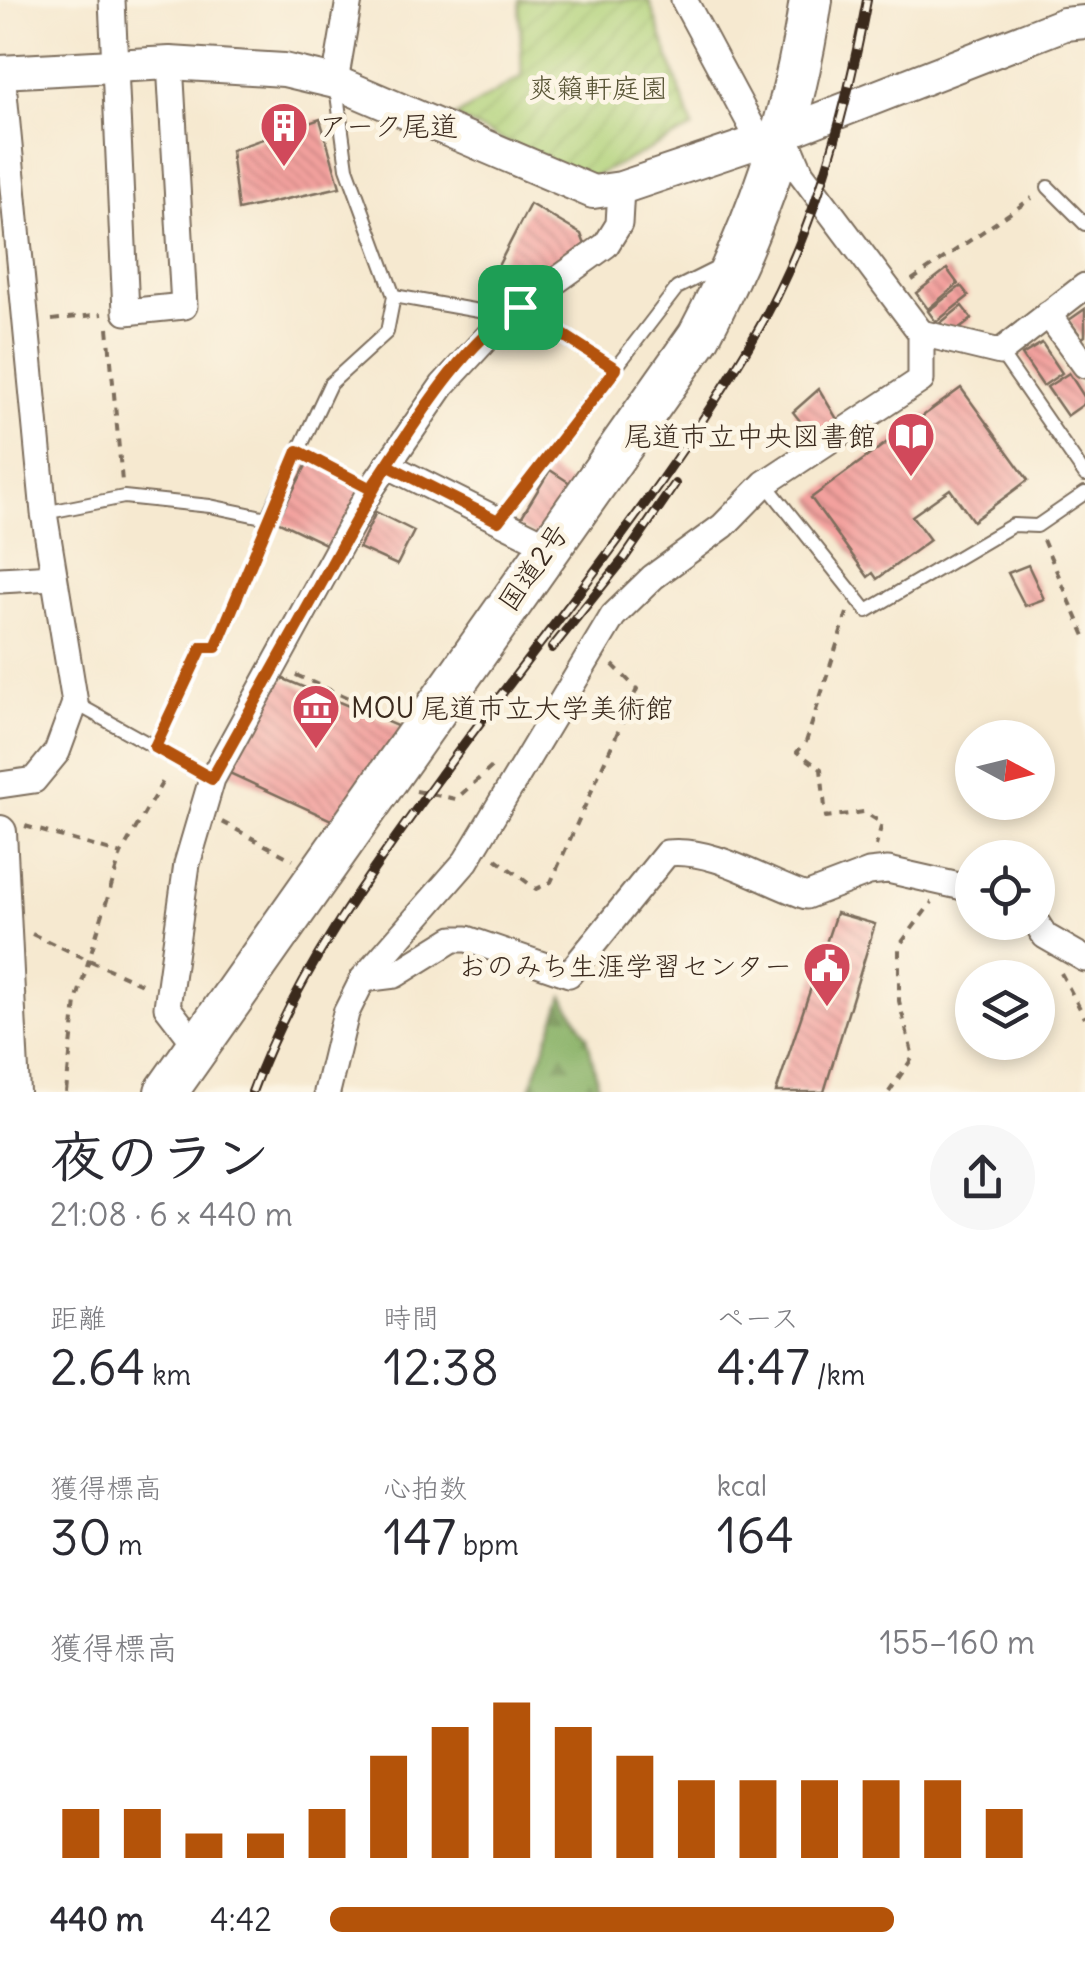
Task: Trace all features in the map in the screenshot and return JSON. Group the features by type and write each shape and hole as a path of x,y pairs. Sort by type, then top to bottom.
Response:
{"highway":[{"name":"国道2号","path":"166,1092 700,336 741,256 771,181 772,136 811,0"}],"street":[{"path":"112,0 126,312 184,306 170,63"},
{"path":"335,82 349,0"},
{"path":"327,1092 346,1013 363,979 476,844 594,645 625,602 723,526 765,483 921,380 921,333 772,136 684,0"},
{"path":"0,785 34,780 57,752 74,703 44,512 26,323 6,178 1,72 170,63 284,70 335,82 582,190 621,188 772,136 1046,30 1085,22"},
{"path":"197,1046 167,1007 187,864 212,779 387,465 443,385 513,311 606,245 619,224 621,188"},
{"path":"921,333 1000,352 1085,286"},
{"path":"1048,314 1085,366"},
{"path":"387,465 548,546"},
{"path":"0,580 54,577"},
{"path":"9,828 4,922 13,1092"},
{"path":"363,979 395,975 453,940 468,939 568,974 666,853 689,851 708,856 806,896 869,872 902,872 955,884"},
{"path":"1055,939 1085,959"}],"lane":[{"path":"44,512 124,497 210,506 267,518 330,384 387,332 394,296 347,168 335,82"},
{"path":"1048,186 1085,224"},
{"path":"498,521 677,288 741,256"},
{"path":"394,296 513,311 616,369"},
{"path":"1000,352 1085,475"},
{"path":"765,483 867,612 1013,524 1037,526 1085,493"},
{"path":"74,703 212,779"}],"path":[{"path":"894,293 1048,186"},
{"path":"26,323 106,313 124,497"},
{"path":"298,451 371,489"},
{"path":"155,747 202,647 216,647 267,518"},
{"path":"1037,526 1085,636"},
{"path":"853,594 806,742 797,752 821,769 826,817 864,812 882,823 869,872"},
{"path":"476,844 536,889 551,882 637,689 594,645"},
{"path":"274,665 420,730"},
{"path":"404,788 456,799 500,760 530,754"},
{"path":"66,1092 76,1002 121,854 176,759"},
{"path":"202,812 319,874"},
{"path":"9,828 121,854"},
{"path":"889,1092 913,1057 900,1001 899,946 947,882"},
{"path":"4,922 168,997"},
{"path":"1046,940 1085,1018"}],"green space":[{"name":"爽籟軒庭園","path":"519,0 649,0 693,128 586,180 455,117 522,76"},
{"path":"563,996 587,1036 600,1092 529,1092"}],"building":[{"name":"アーク尾道","path":"320,119 340,187 238,210 231,150"},
{"path":"530,204 581,234 587,250 507,312 478,305"},
{"path":"947,269 958,284 928,309 916,293"},
{"path":"961,286 969,296 936,322 928,311"},
{"path":"962,306 972,319 958,330 939,324"},
{"path":"1085,309 1085,336 1082,338 1069,320"},
{"path":"1042,343 1062,373 1043,386 1022,355"},
{"path":"1069,373 1085,398 1084,404 1067,416 1047,387"},
{"path":"961,388 1028,480 973,521 950,489 912,516 930,540 877,579 873,573 868,577 811,498"},
{"path":"819,389 843,429 819,445 793,412"},
{"path":"309,460 367,490 334,548 277,521"},
{"path":"550,470 573,485 536,536 516,526"},
{"path":"376,512 414,531 397,565 359,548"},
{"path":"1028,565 1044,599 1025,606 1008,573"},
{"name":"MOU 尾道市立大学美術館","path":"279,677 409,731 342,825 225,771"},
{"name":"おのみち生涯学習センター","path":"836,913 875,924 824,1092 776,1092"}],"railway":[{"path":"252,1092 290,1007 361,888 676,459 747,349 790,266 823,180 848,91 867,0"},
{"path":"552,648 623,560 675,484"}],"place":[{"name":"アーク尾道","path":"284,168"},
{"name":"尾道市立中央図書館","path":"911,478"},
{"name":"MOU 尾道市立大学美術館","path":"316,750"},
{"name":"おのみち生涯学習センター","path":"827,1008"}],"route":[{"path":"520,307 443,385 387,465 371,489 298,451 216,647 202,647 155,747 212,779 387,465 498,521 616,369 520,307"}]}
